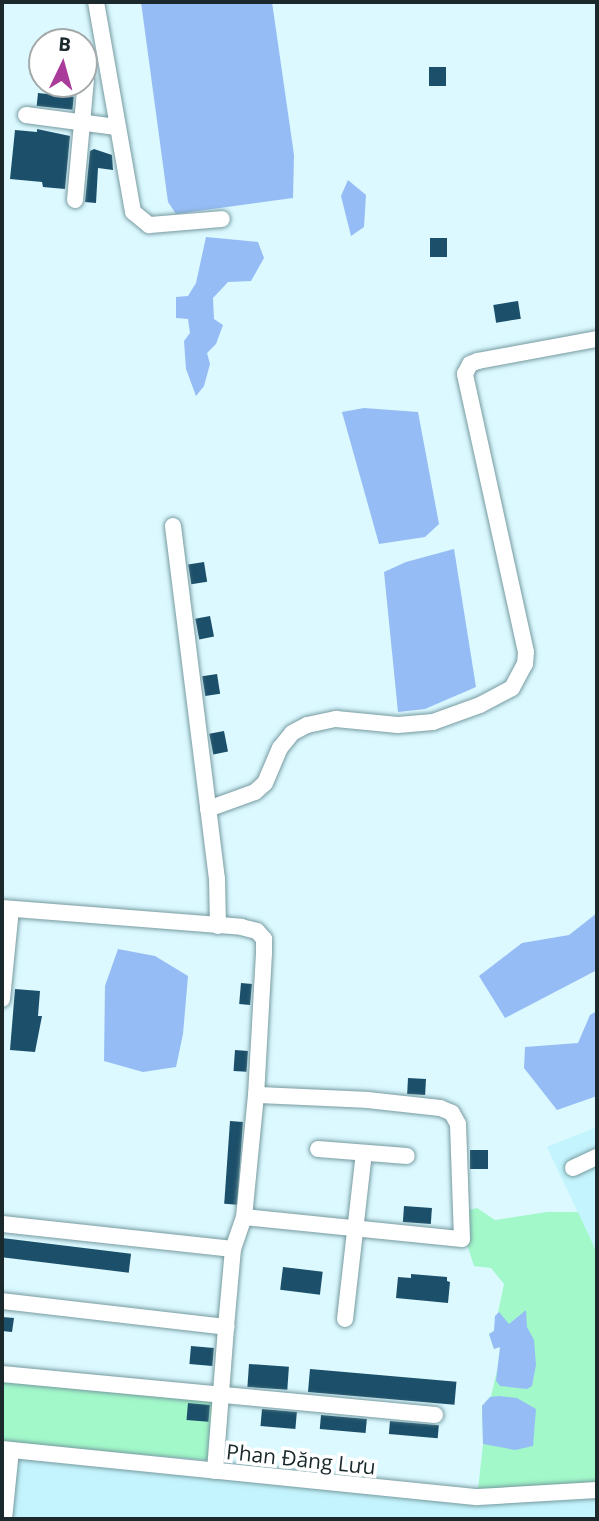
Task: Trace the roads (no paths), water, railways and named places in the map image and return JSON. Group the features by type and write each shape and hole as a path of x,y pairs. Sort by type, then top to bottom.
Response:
{"street":[{"path":"96,2 128,196 133,212 140,221 160,226 222,219"},
{"path":"75,200 84,98"},
{"path":"26,115 116,127"},
{"path":"208,809 255,792 265,783 280,748 292,733 307,725 336,719 398,725 433,722 480,705 512,688 525,664 526,652 465,374 470,364 478,361 597,339"},
{"path":"173,526 217,879 218,926"},
{"path":"2,999 6,909 218,926 257,931 264,939 256,1095 244,1217 233,1249 215,1471"},
{"path":"244,1217 355,1226 462,1239 458,1124 452,1112 440,1108 367,1100 256,1095"},
{"path":"318,1149 407,1156"},
{"path":"345,1320 364,1153"},
{"path":"573,1168 597,1157"},
{"path":"2,1224 233,1249"},
{"path":"2,1301 226,1327"},
{"path":"2,1374 435,1415"},
{"path":"4,1519 6,1450"},
{"name":"Phan Đăng Lưu","path":"6,1450 478,1497 597,1490"}],"water":[{"path":"141,2 272,2 294,155 293,198 176,214 168,202"},
{"path":"348,180 366,195 364,227 351,236 341,196"},
{"path":"206,237 258,242 264,258 251,281 228,282 213,298 214,319 223,325 216,344 207,353 210,364 204,386 196,396 186,369 184,341 190,333 188,319 176,318 176,297 188,296 196,283"},
{"path":"364,408 418,412 439,524 425,537 379,544 342,412"},
{"path":"454,549 476,687 425,709 398,712 384,572 406,562"},
{"path":"597,913 597,970 505,1018 479,976 522,943 569,935"},
{"path":"118,949 155,956 188,976 183,1034 176,1067 143,1072 104,1061 105,986"},
{"path":"597,1011 597,1096 557,1110 524,1068 525,1047 578,1043 590,1015"},
{"path":"526,1310 527,1327 534,1340 536,1365 532,1386 527,1389 500,1386 496,1381 500,1347 494,1349 489,1334 494,1331 495,1316 499,1312 509,1324"},
{"path":"490,1397 517,1398 536,1409 533,1446 515,1450 483,1444 482,1406"}]}
